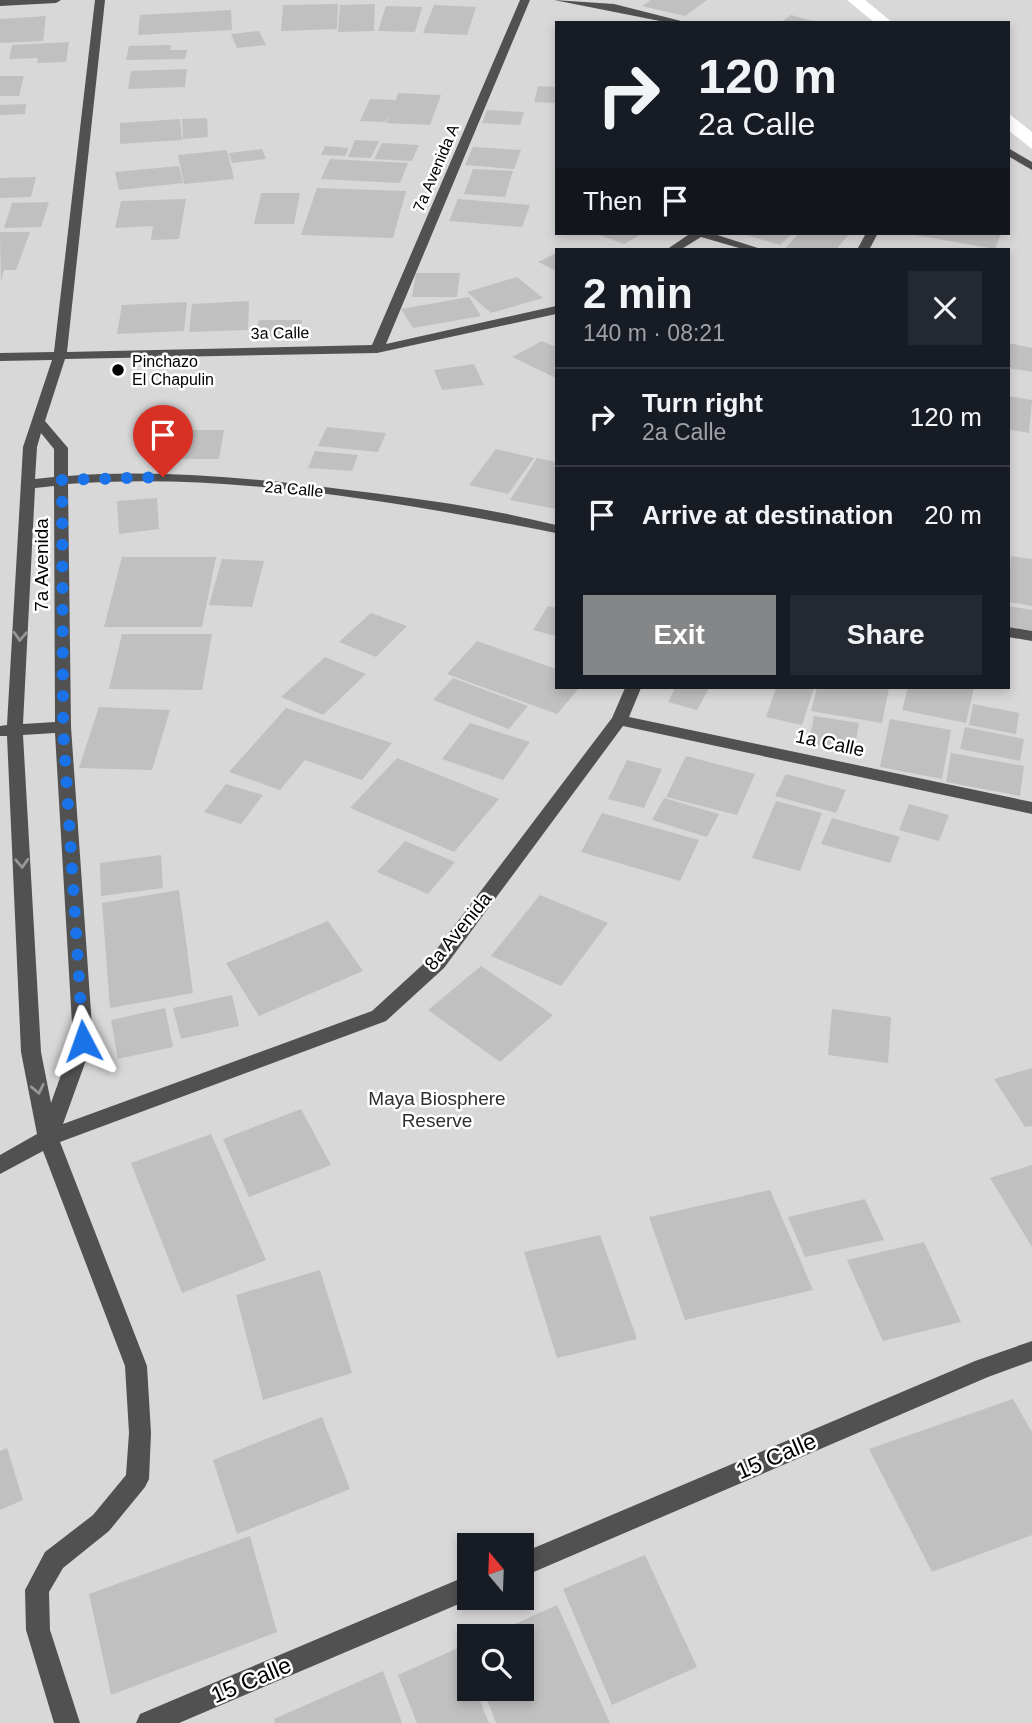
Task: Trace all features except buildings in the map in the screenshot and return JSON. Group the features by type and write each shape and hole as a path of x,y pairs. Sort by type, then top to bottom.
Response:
{"street":[{"path":"0,3 57,0"},
{"path":"67,1723 38,1630 37,1590 54,1560 101,1523 137,1479 141,1433 136,1366 48,1138 31,1052 8,730 30,447 60,355 100,0"},
{"name":"7a Avenida A","path":"377,349 525,0"},
{"path":"559,0 614,7 675,21"},
{"path":"1010,152 1032,167"},
{"path":"675,248 696,235"},
{"path":"706,235 751,248"},
{"name":"3a Calle","path":"0,357 377,349 466,332 555,310"},
{"name":"7a Avenida","path":"39,422 61,448 63,727 83,1041 48,1138"},
{"name":"2a Calle","path":"29,484 62,480 163,477 322,491 428,505 555,529"},
{"path":"1010,632 1032,636"},
{"name":"8a Avenida","path":"0,1165 48,1138 379,1016 437,963 619,720 633,689"},
{"name":"1a Calle","path":"619,720 1032,808"},
{"path":"8,730 63,727"},
{"name":"15 Calle","path":"534,1559 983,1368 1032,1351"},
{"name":"15 Calle","path":"149,1723 457,1592"}],"green space":[{"name":"Maya Biosphere Reserve","path":"0,0 847,0 873,21 555,21 555,235 1010,235 1010,132 1032,149 1032,1723 0,1723"},
{"path":"865,0 1032,0 1032,132 1010,115 1010,21 891,21"}],"place":[{"name":"Pinchazo El Chapulin","path":"118,370"}],"route":[{"path":"83,1041 63,727 62,480 163,477"}]}
